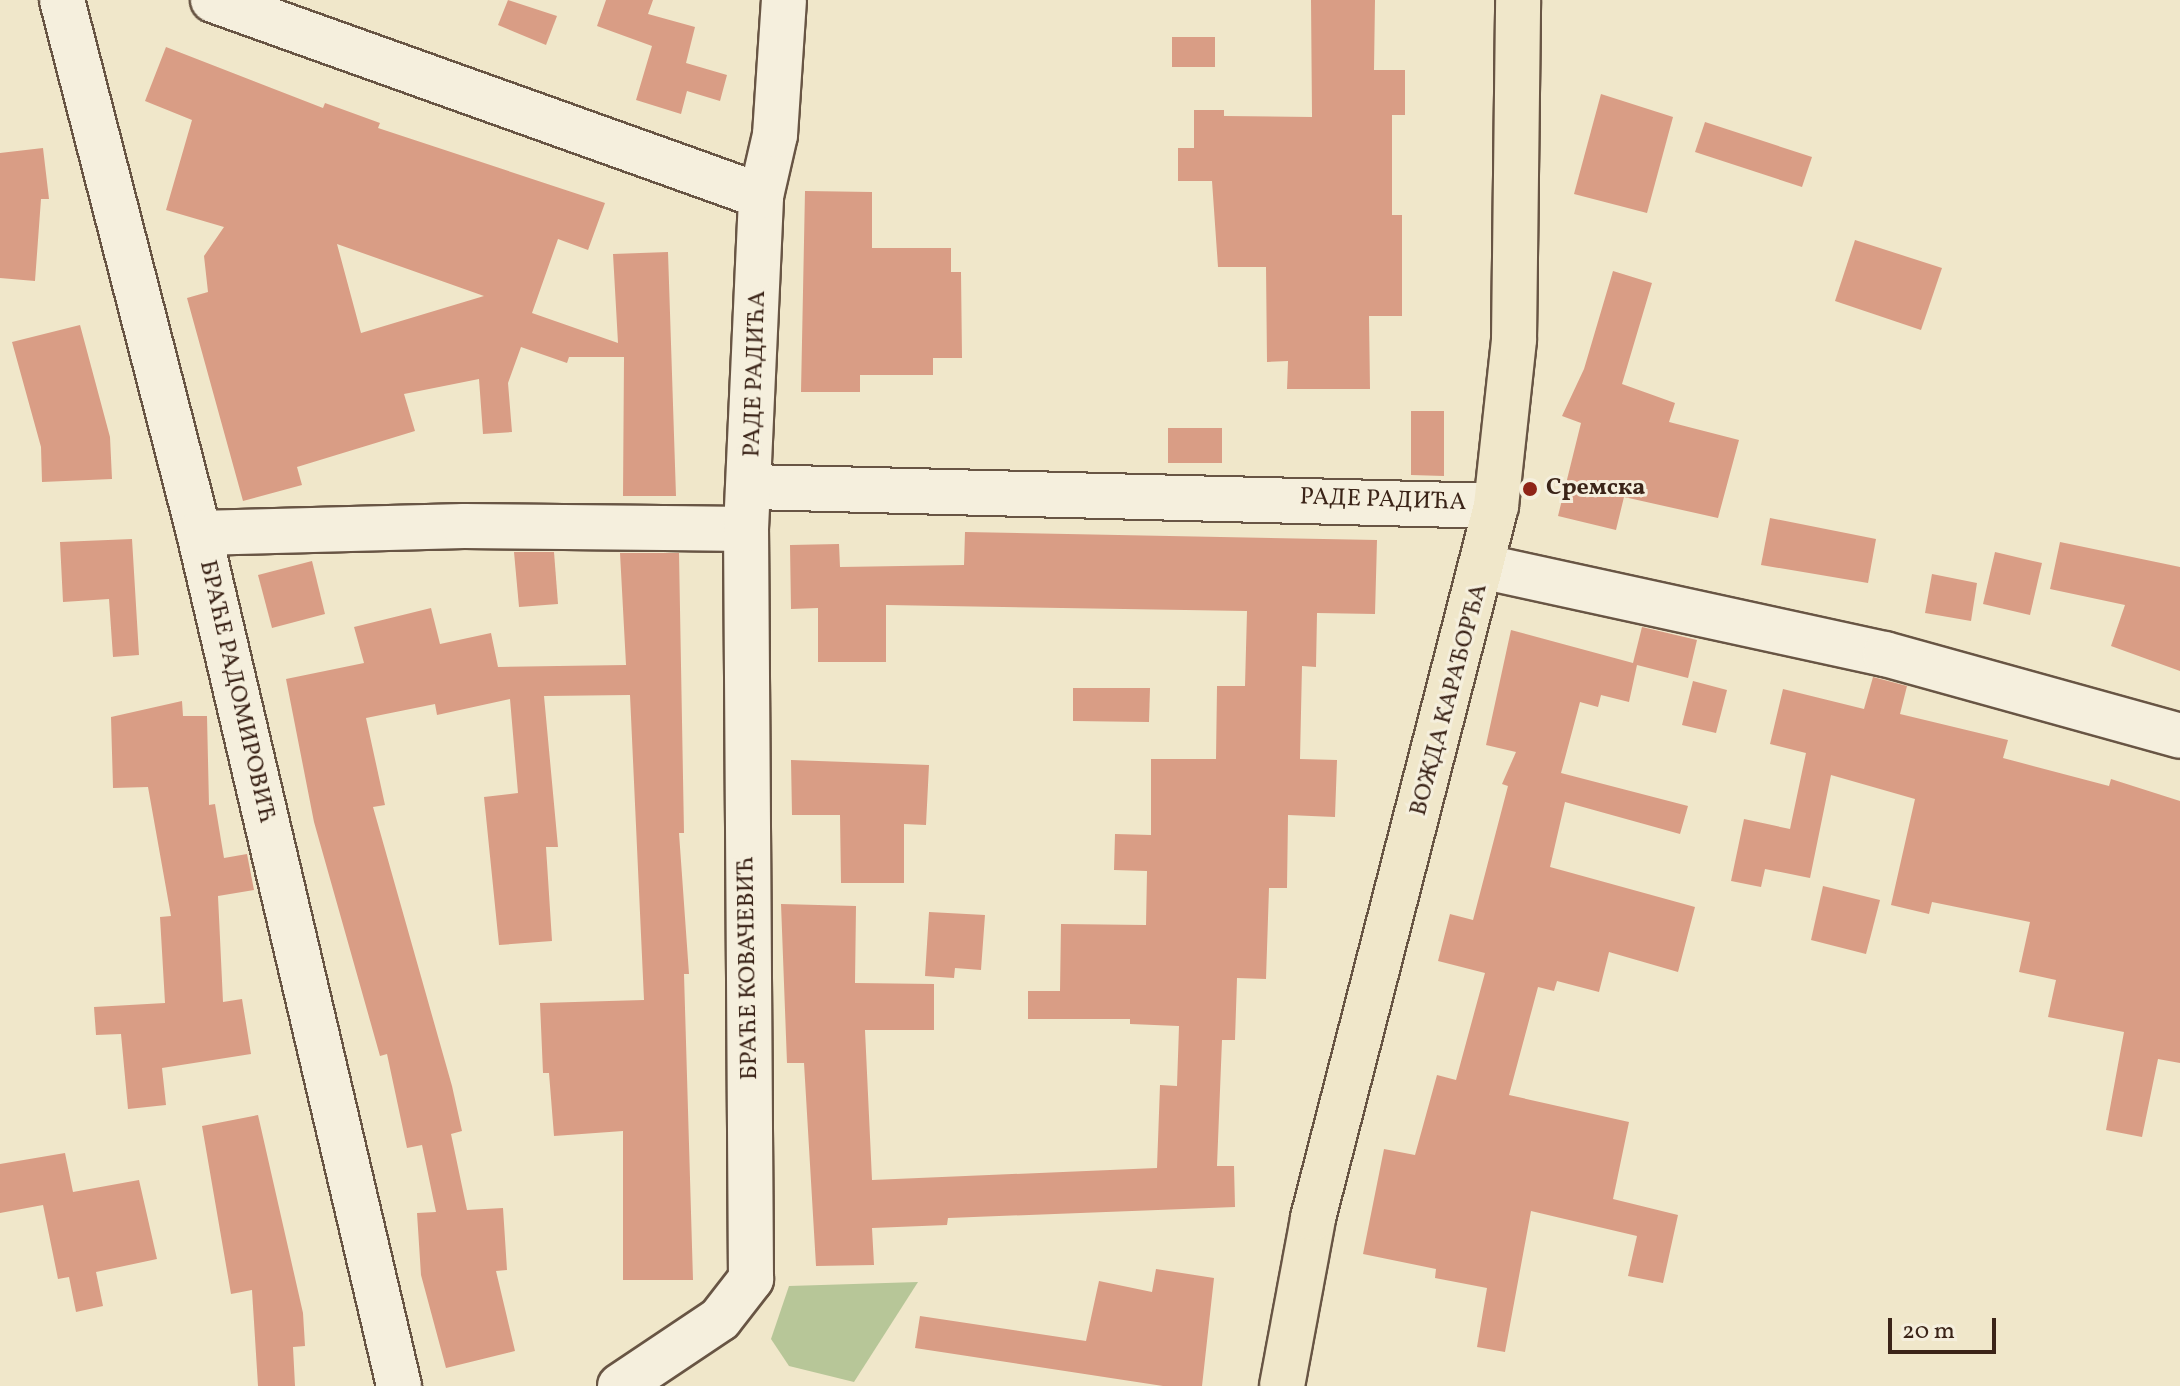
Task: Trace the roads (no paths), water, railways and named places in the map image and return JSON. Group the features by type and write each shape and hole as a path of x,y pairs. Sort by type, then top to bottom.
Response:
{"main road":[{"name":"ВОЖДА КАРАЂОРЂА","path":"1282,1386 1313,1218 1485,567 1496,506 1513,367 1518,0"}],"street":[{"name":"БРАЋЕ РАДОМИРОВИЋ","path":"62,0 199,533 399,1386"},
{"path":"213,0 761,196"},
{"name":"РАДЕ РАДИЋА","path":"784,0 775,135 761,196 752,487 1496,506"},
{"name":"БРАЋЕ КОВАЧЕВИЋ","path":"620,1386 720,1319 751,1279 746,529 752,487"},
{"path":"199,533 464,526 746,529"},
{"path":"1485,567 1885,654 2180,736"}],"place":[{"name":"Сремска","path":"1530,489"}]}
